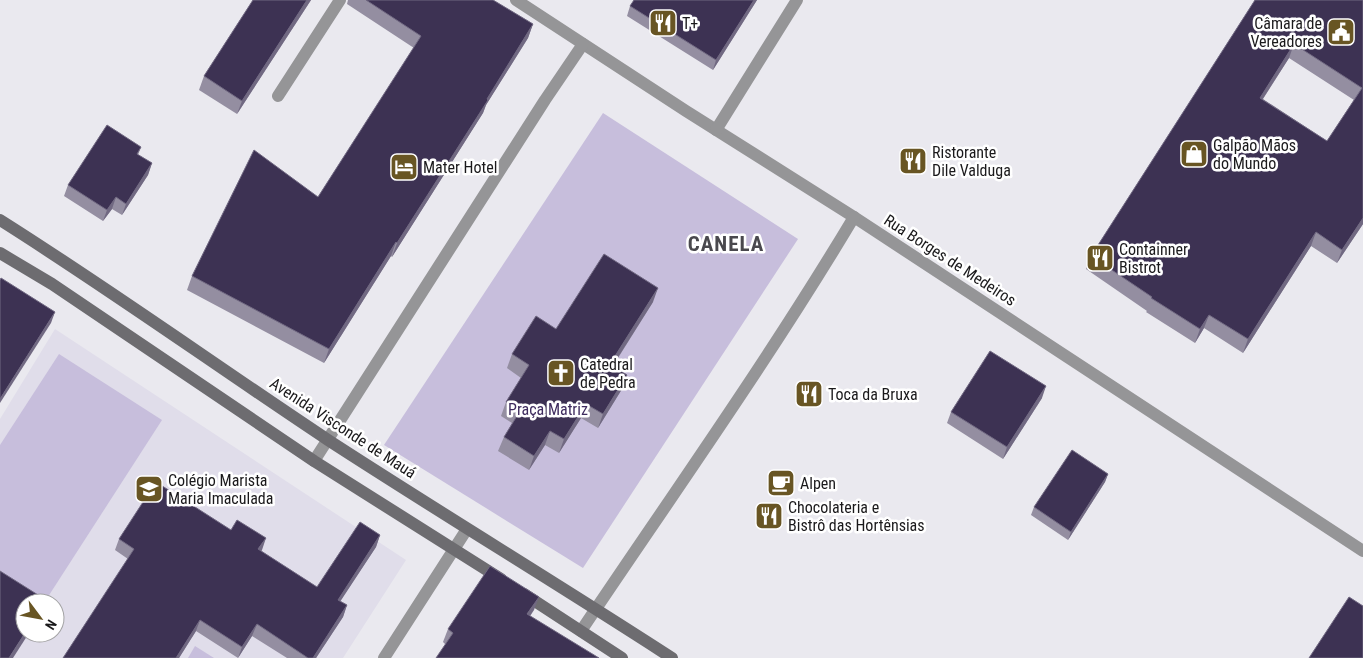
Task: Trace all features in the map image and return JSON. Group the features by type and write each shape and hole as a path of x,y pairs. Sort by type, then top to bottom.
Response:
{"main road":[{"name":"Avenida Visconde de Mauá","path":"0,220 62,259 327,439 672,658"},
{"path":"0,253 52,284 314,461 622,658"}],"street":[{"path":"278,96 340,0"},
{"name":"Rua Borges de Medeiros","path":"516,0 854,217 1363,551"},
{"path":"716,130 797,0"},
{"path":"314,461 545,100 583,44"},
{"path":"581,631 818,278 854,217"},
{"path":"384,658 467,529"}],"shaded area":[{"name":"Colégio Marista Maria Imaculada","path":"55,329 406,560 343,658 0,658 0,419"}],"green space":[{"name":"Praça Matriz","path":"603,113 798,239 583,568 384,445"},
{"path":"59,354 162,420 50,593 29,593 0,574 0,445"},
{"path":"195,646 214,658 188,658"}],"building":[{"path":"253,0 307,0 242,101 204,76"},
{"path":"366,0 493,0 533,24 488,100 329,349 192,276 254,150 318,197 421,36"},
{"path":"634,0 754,0 716,60 630,6"},
{"path":"1255,0 1363,0 1363,218 1342,250 1316,232 1248,339 1209,315 1200,329 1151,298 1091,256","holes":["1294,44 1362,88 1327,141 1260,98"]},
{"path":"107,125 141,147 137,154 152,163 126,204 116,197 107,210 68,185"},
{"name":"Catedral de Pedra","path":"604,254 658,288 610,364 627,375 603,414 586,404 564,439 550,431 534,456 504,437 520,411 506,402 529,365 512,354 536,316 556,329"},
{"path":"1,278 55,312 0,399 0,280"},
{"path":"990,351 1046,386 1007,447 951,412"},
{"path":"1072,450 1108,474 1071,532 1034,507"},
{"name":"Colégio Marista Maria Imaculada","path":"156,482 231,530 237,520 266,538 258,549 317,587 360,522 380,535 338,600 347,605 313,658 308,658 257,624 242,647 200,620 176,658 63,658 134,549 119,539"},
{"path":"490,566 539,597 527,614 599,658 436,658 453,633 448,629"},
{"path":"0,571 35,593 15,593 15,643 19,643 9,658 0,658"},
{"path":"1349,597 1363,606 1363,658 1309,658"}],"place":[{"name":"T+","path":"663,23"},
{"name":"Câmara de Vereadores","path":"1341,32"},
{"name":"Galpão Mãos do Mundo","path":"1194,154"},
{"name":"Ristorante Dile Valduga","path":"913,161"},
{"name":"Mater Hotel","path":"404,167"},
{"name":"Containner Bistrot","path":"1100,258"},
{"name":"Catedral de Pedra","path":"561,373"},
{"name":"Toca da Bruxa","path":"809,394"},
{"name":"Alpen","path":"781,483"},
{"name":"Colégio Marista Maria Imaculada","path":"149,489"},
{"name":"Chocolateria e Bistrô das Hortênsias","path":"769,516"}],"district":[{"name":"CANELA","path":"726,244"}]}
